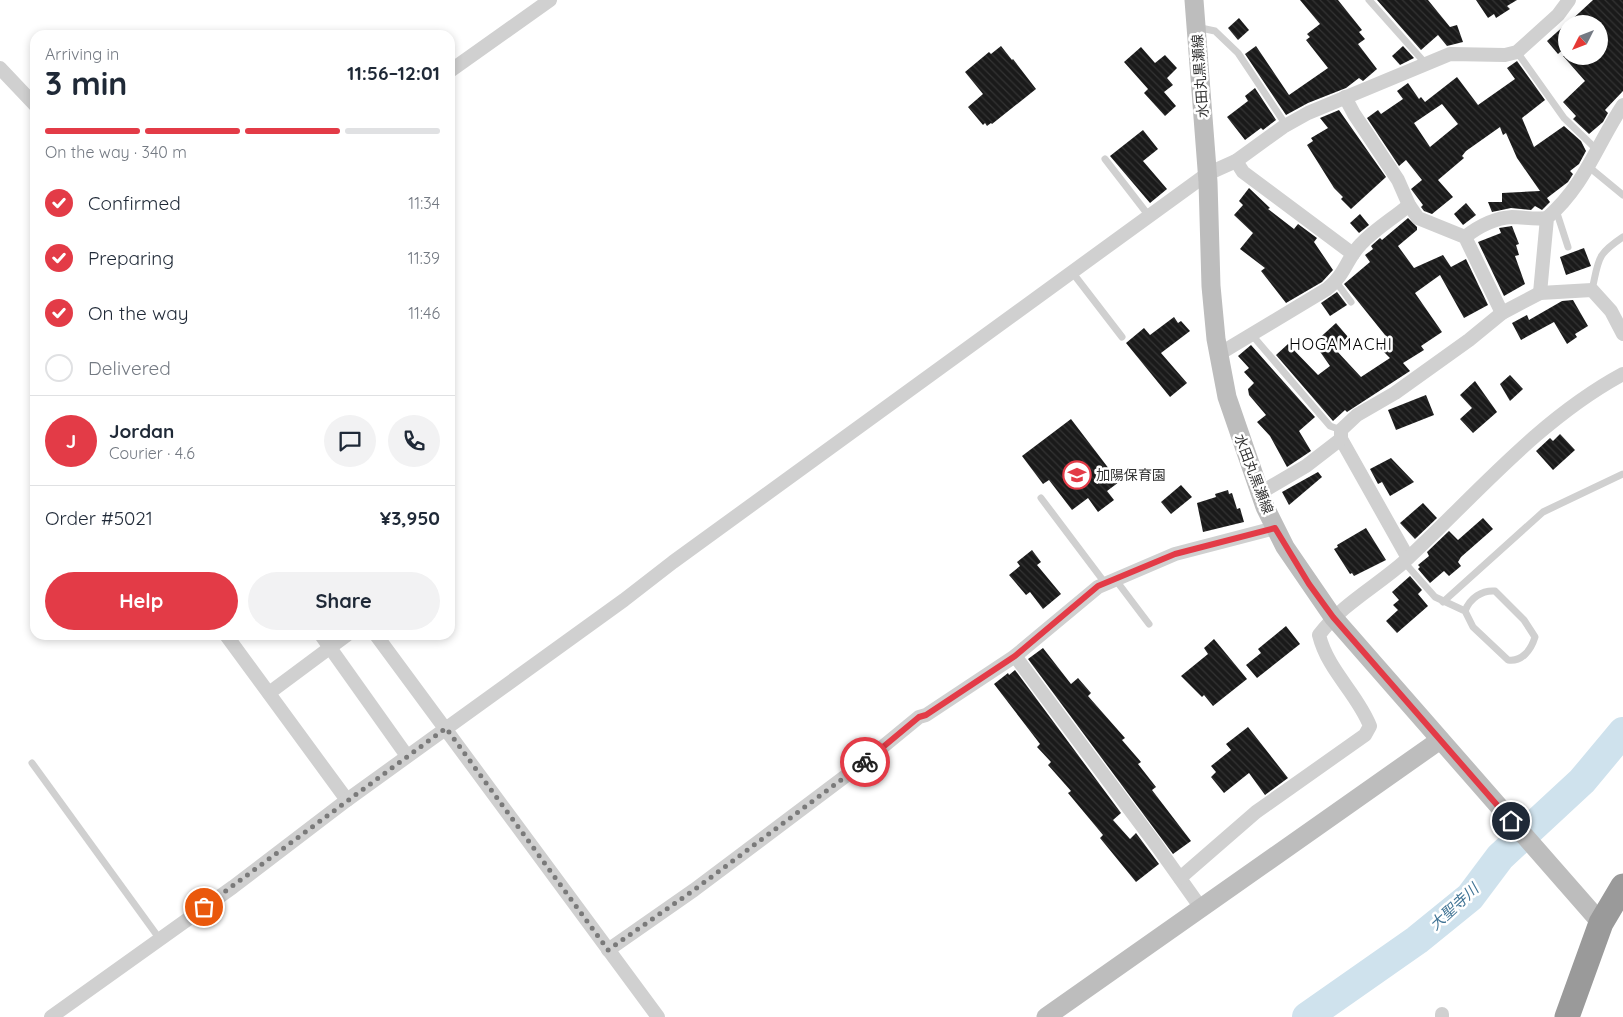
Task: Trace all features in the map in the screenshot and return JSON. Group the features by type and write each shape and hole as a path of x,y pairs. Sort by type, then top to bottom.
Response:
{"highway":[{"path":"1567,1017 1601,924 1623,886"}],"main road":[{"name":"水田丸黒瀬線","path":"1194,0 1207,174 1211,286 1219,354 1227,397 1260,494 1275,528 1309,584 1333,617 1601,924"},
{"path":"1046,1017 1440,740"}],"street":[{"path":"455,67 550,0"},
{"path":"51,1017 234,887 347,800 472,711 498,689 624,600 673,562 1207,174 1236,161 1286,125 1345,97 1450,54 1505,54 1517,52 1558,15 1569,0"},
{"path":"0,68 30,100"},
{"path":"1345,97 1354,114 1398,180 1409,205 1418,218 1465,237 1502,313"},
{"path":"1465,237 1483,224 1496,219 1512,217 1537,219 1552,214 1576,189 1589,167 1596,150 1623,106"},
{"path":"1236,161 1242,172 1352,254"},
{"path":"1219,354 1336,282 1342,276 1352,254 1361,244 1409,205"},
{"path":"1540,293 1552,214"},
{"path":"1260,494 1306,466 1341,435 1357,415 1395,393 1469,340 1502,313 1540,293 1592,290 1611,310 1623,334"},
{"path":"1180,878 1256,812 1365,734 1370,726 1365,712 1332,668 1323,652 1319,635 1333,617 1406,560 1542,429 1602,386 1623,374"},
{"path":"1341,435 1406,560"},
{"path":"608,950 694,890 863,763 919,717 926,715 1015,656 1078,602 1110,581 1175,554 1275,528"},
{"path":"230,640 347,800"},
{"path":"325,640 407,756"},
{"path":"269,693 341,640"},
{"path":"380,640 658,1017"},
{"path":"1015,656 1201,908"}],"lane":[{"path":"1369,0 1426,64"},
{"path":"1196,27 1215,31 1238,53 1286,125"},
{"path":"1517,52 1564,118 1596,150"},
{"path":"1105,159 1149,216"},
{"path":"1589,167 1623,195"},
{"path":"1552,214 1568,247"},
{"path":"1592,290 1600,256 1605,249 1623,238"},
{"path":"1072,272 1122,337"},
{"path":"1336,282 1351,302"},
{"path":"1252,335 1330,426 1341,435"},
{"path":"1444,602 1543,512 1623,474"},
{"path":"1041,498 1110,581 1149,624"},
{"path":"1406,560 1434,597 1465,610 1473,627 1508,660 1514,661 1521,658 1533,645 1536,637 1531,629 1496,591 1488,591 1478,595 1469,602 1465,610"},
{"path":"32,763 160,938"}],"building":[{"path":"1300,0 1338,0 1362,30 1359,32 1365,39 1358,44 1377,69 1363,81 1359,78 1346,88 1308,103 1286,115 1245,54 1256,46 1289,95 1328,68 1306,40 1310,37 1307,34 1320,24"},
{"path":"1377,0 1428,0 1450,27 1457,25 1463,42 1447,46 1438,35 1421,50"},
{"path":"1476,0 1517,0 1507,6 1510,9 1496,18 1494,14 1488,18"},
{"path":"1593,0 1623,0 1623,91 1605,110 1608,113 1603,122 1589,134 1573,119 1576,116 1563,102 1585,81 1571,65 1608,65 1608,15 1577,15"},
{"path":"1239,18 1249,30 1238,40 1228,28"},
{"path":"1558,31 1558,54 1547,41"},
{"path":"1001,46 1036,89 987,126 985,123 983,125 968,107 983,94 965,72 989,52 991,54"},
{"path":"1403,46 1414,58 1400,65 1392,56"},
{"path":"1141,47 1155,63 1165,55 1177,68 1167,78 1173,85 1164,92 1176,106 1165,116 1144,93 1148,89 1124,62"},
{"path":"1517,61 1545,100 1522,118 1534,147 1564,126 1581,141 1586,151 1579,164 1570,171 1573,174 1568,182 1547,198 1550,202 1542,210 1535,206 1531,210 1511,208 1492,212 1488,202 1502,202 1502,193 1540,191 1517,158 1506,133 1503,135 1500,127 1466,151 1462,156 1464,158 1438,180 1453,197 1432,214 1424,211 1421,207 1423,205 1411,189 1422,180 1406,160 1399,166 1367,118 1378,110 1381,114 1403,99 1397,91 1408,83 1419,99 1421,97 1425,102 1457,77 1478,105 1515,79 1507,68","holes":["1442,104 1458,124 1430,147 1414,123"]},
{"path":"1255,88 1276,120 1245,140 1227,117 1248,101 1245,96"},
{"path":"1339,110 1386,177 1351,209 1341,199 1343,197 1334,188 1307,145 1313,141 1311,138 1328,128 1320,118"},
{"path":"1143,130 1158,149 1143,161 1167,189 1150,203 1110,156"},
{"path":"1249,188 1270,208 1268,209 1294,229 1298,224 1317,238 1314,242 1333,270 1322,282 1286,303 1261,271 1265,268 1240,249 1253,233 1234,215 1243,205 1239,201"},
{"path":"1466,203 1476,215 1463,225 1454,214"},
{"path":"1360,214 1369,225 1359,233 1350,223"},
{"path":"1408,218 1417,227 1417,230 1398,246 1414,268 1443,255 1451,267 1466,259 1488,305 1464,318 1440,275 1415,293 1442,332 1421,346 1424,350 1403,363 1410,371 1347,412 1345,410 1333,421 1276,355 1288,344 1318,375 1330,366 1314,343 1336,323 1348,337 1335,349 1361,377 1390,358 1380,348 1389,340 1344,284 1370,262 1365,255 1373,249 1371,246 1380,238 1382,240"},
{"path":"1512,226 1519,244 1516,245 1519,255 1515,256 1525,284 1504,296 1478,242 1501,233 1499,228"},
{"path":"1584,248 1591,266 1566,275 1560,257"},
{"path":"1337,292 1347,305 1330,316 1321,303"},
{"path":"1573,300 1588,326 1575,334 1577,337 1567,344 1554,322 1521,340 1512,323 1527,315 1529,320 1562,301"},
{"path":"1174,317 1178,323 1181,321 1190,331 1161,353 1187,383 1170,397 1126,343 1144,328 1150,335"},
{"path":"1251,345 1315,417 1299,431 1311,451 1287,467 1270,436 1257,422 1266,415 1249,395 1248,389 1254,383 1244,372 1249,368 1238,356"},
{"path":"1510,375 1523,389 1510,401 1500,384"},
{"path":"1475,381 1497,412 1473,433 1460,419 1472,408 1460,395"},
{"path":"1426,395 1434,415 1396,430 1388,410"},
{"path":"1071,419 1119,482 1107,491 1114,500 1098,512 1088,498 1072,510 1049,480 1043,484 1022,456"},
{"path":"1560,434 1575,450 1553,470 1536,451 1550,438 1553,441"},
{"path":"1391,458 1414,482 1390,496 1382,482 1378,484 1370,469"},
{"path":"1318,472 1322,477 1289,505 1282,492"},
{"path":"1181,485 1192,497 1171,514 1161,502"},
{"path":"1228,490 1229,494 1232,493 1237,509 1240,508 1244,522 1203,532 1197,503 1216,497 1215,494"},
{"path":"1423,503 1437,518 1415,539 1400,523"},
{"path":"1483,518 1493,529 1461,557 1458,562 1461,566 1449,576 1444,571 1430,583 1418,569 1420,567 1418,565 1429,556 1427,552 1449,531 1458,540"},
{"path":"1366,528 1386,560 1354,576 1352,573 1350,574 1334,549 1338,547 1337,545"},
{"path":"1032,550 1041,562 1037,565 1061,594 1043,609 1030,592 1026,595 1009,575 1020,566 1017,562"},
{"path":"1410,576 1422,590 1418,594 1428,606 1397,633 1386,621 1398,610 1393,605 1399,600 1392,592"},
{"path":"1286,626 1300,644 1257,678 1246,665 1261,653 1258,649"},
{"path":"1214,639 1247,679 1213,706 1204,695 1202,697 1181,676 1208,654 1204,648"},
{"path":"1043,648 1071,684 1078,678 1091,693 1088,696 1125,738 1122,740 1141,762 1138,764 1156,787 1152,790 1191,841 1173,854 1028,659"},
{"path":"1015,670 1121,813 1113,820 1130,839 1136,833 1159,864 1136,882 1100,838 1103,835 1068,793 1071,791 1048,765 1051,762 1037,747 1040,744 994,684"},
{"path":"1248,727 1288,778 1265,795 1249,773 1224,793 1211,777 1216,772 1211,766 1231,750 1226,744"}],"waterway":[{"name":"大聖寺川","path":"1307,1017 1417,940 1470,897 1500,857 1582,781 1623,732"}],"way so far":[{"path":"204,907 234,887 347,800 446,728 608,950 694,890 865,762"}],"place":[{"name":"加陽保育園","path":"1077,475"}],"district":[{"name":"HOGAMACHI","path":"1341,344"}],"route":[{"path":"865,762 919,717 926,715 1015,656 1098,586 1175,554 1275,528 1309,584 1333,617 1511,821"}]}
